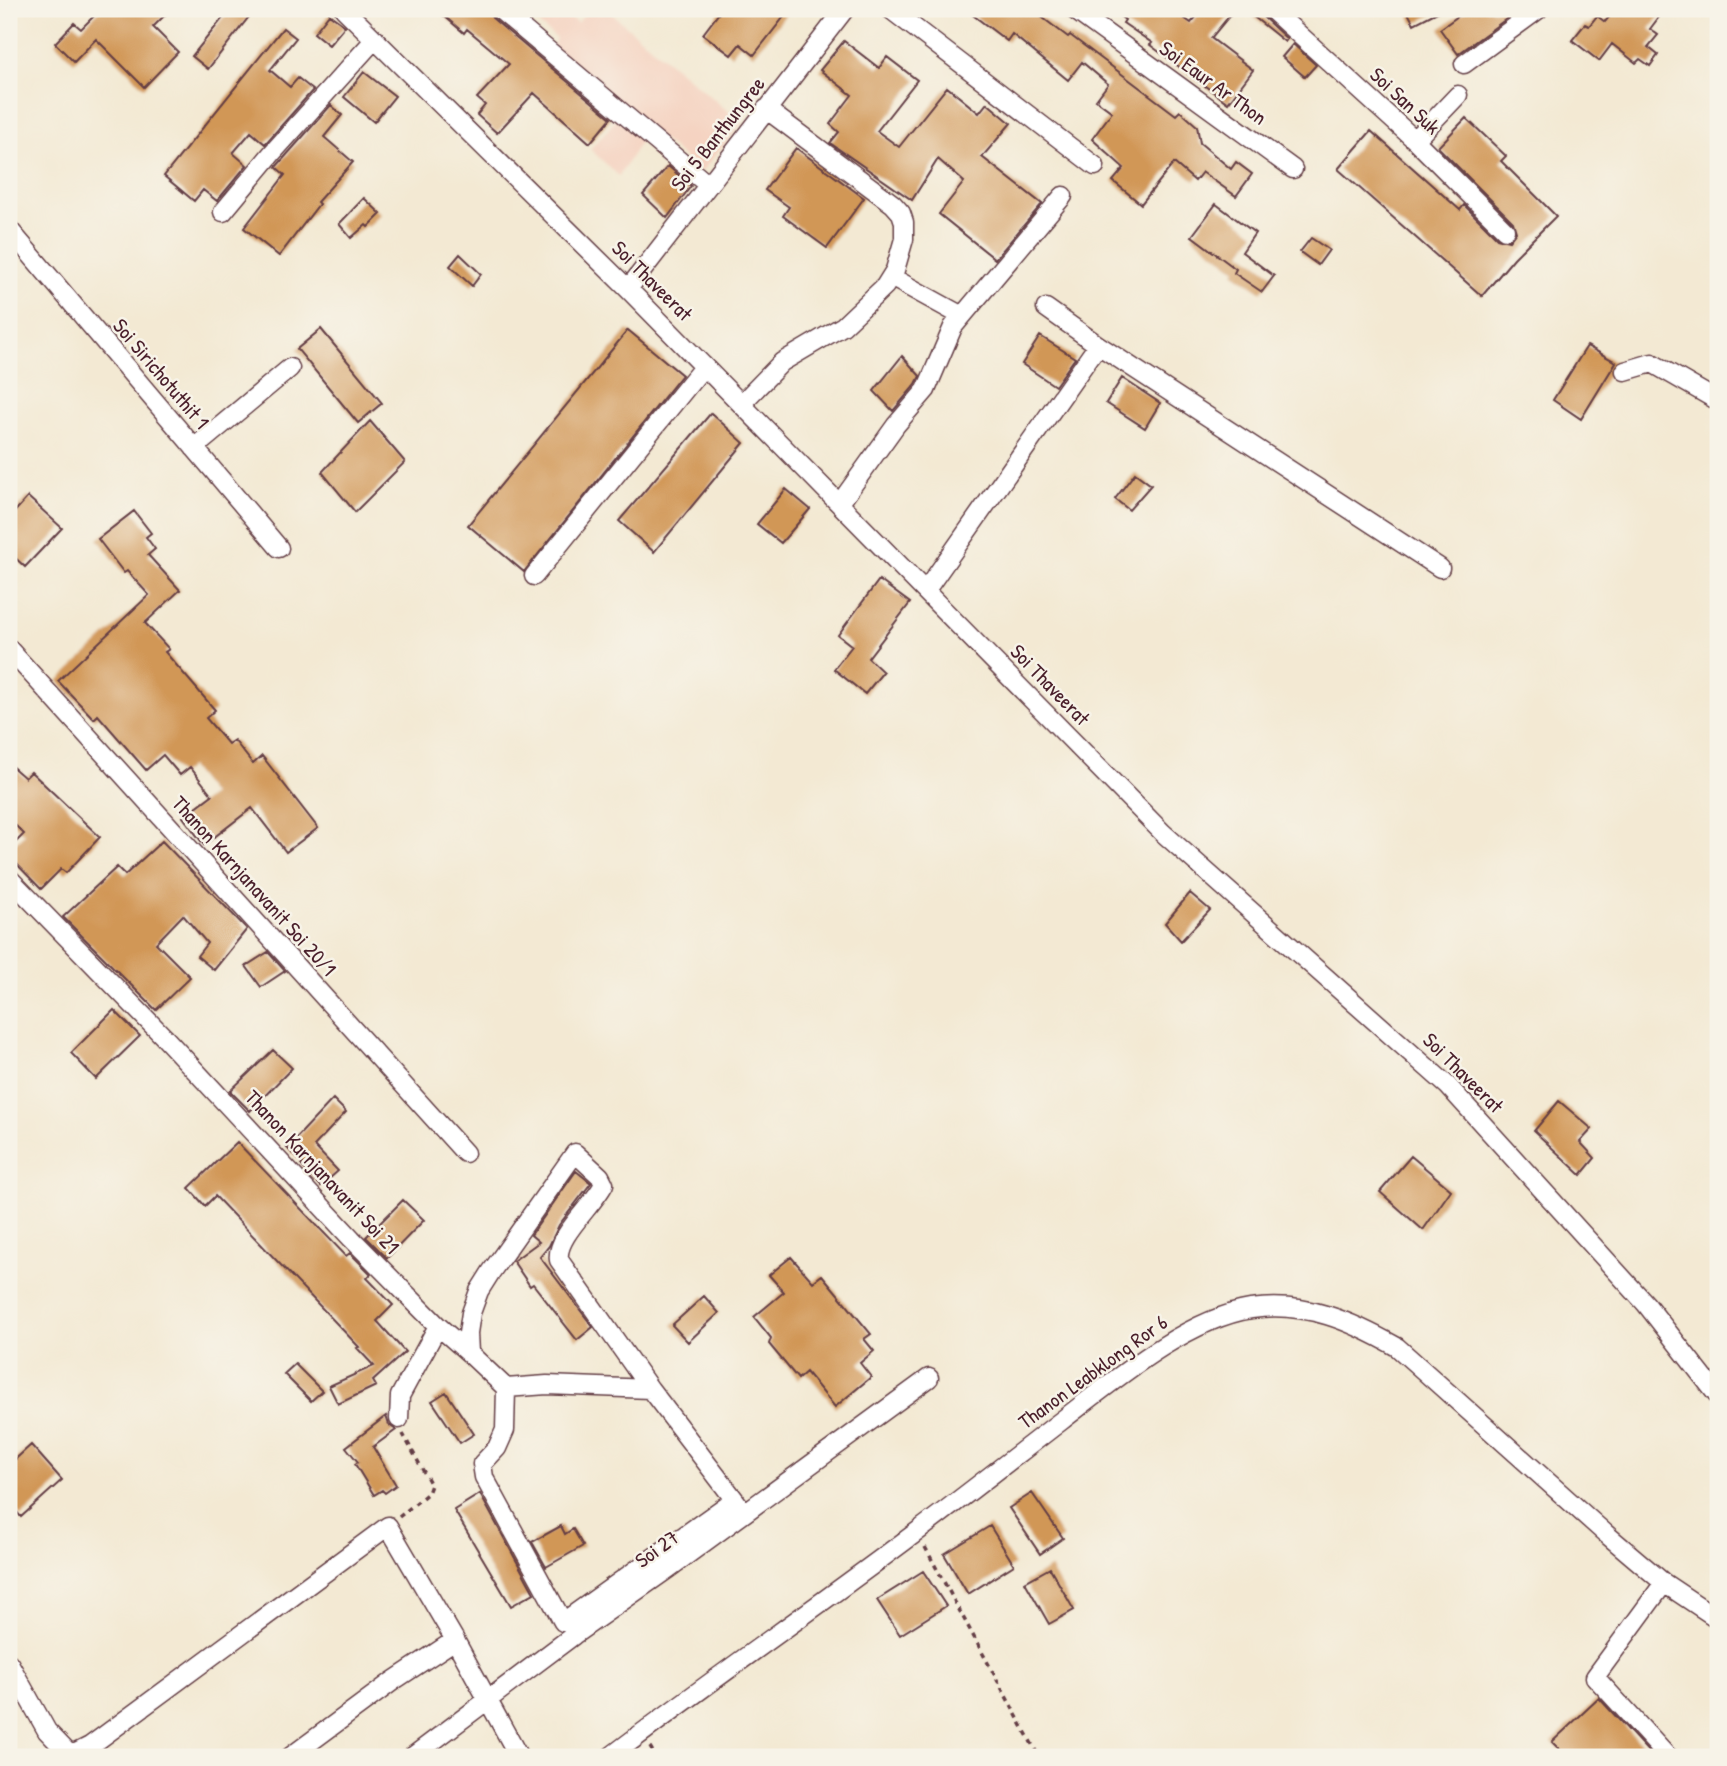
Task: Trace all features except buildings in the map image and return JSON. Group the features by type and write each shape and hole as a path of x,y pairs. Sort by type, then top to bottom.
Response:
{"street":[{"name":"Soi Thaveerat","path":"344,9 628,289 1163,833 1448,1086 1646,1304 1718,1395"},
{"path":"499,9 707,184"},
{"name":"Soi 5 Banthungree","path":"628,289 845,9"},
{"path":"890,9 1095,166"},
{"name":"Soi Eaur Ar Thon","path":"1073,9 1293,169"},
{"name":"Soi San Suk","path":"1271,9 1415,140 1505,230"},
{"path":"1464,64 1539,9"},
{"path":"223,212 375,39"},
{"path":"1415,140 1458,95"},
{"path":"741,404 782,362 843,326 885,286 895,270 904,239 904,222 901,213 893,204 766,109"},
{"path":"840,503 896,425 926,390 947,337 962,316 1063,196"},
{"name":"Soi Sirichotuthit 1","path":"9,229 279,548"},
{"path":"891,277 962,316"},
{"path":"1046,308 1098,345 1440,568"},
{"path":"926,590 1098,345"},
{"path":"1625,371 1652,363 1718,401"},
{"path":"534,576 704,366"},
{"path":"194,448 290,368"},
{"name":"Thanon Karnjanavanit Soi 20/1","path":"9,649 465,1153"},
{"name":"Thanon Karnjanavanit Soi 21","path":"9,878 164,1037 352,1239 438,1326 506,1388"},
{"path":"469,1353 471,1313 479,1291 575,1153 600,1176 604,1184 564,1239 559,1260 650,1389 739,1506 563,1622 482,1469 486,1459 497,1448 505,1430 506,1388 547,1385 650,1389"},
{"name":"Thanon Leabklong Ror 6","path":"610,1757 917,1532 1132,1368 1186,1333 1216,1319 1250,1309 1293,1308 1335,1317 1397,1347 1664,1583 1718,1619"},
{"path":"399,1419 398,1399 438,1326"},
{"name":"Soi 27","path":"412,1757 489,1701 739,1506 929,1377"},
{"path":"9,1663 57,1744 68,1756 82,1751 388,1525 519,1757"},
{"path":"1664,1583 1595,1677 1668,1757"},
{"path":"290,1757 393,1681 455,1640"}],"path":[{"path":"388,1525 428,1493 431,1487 402,1433 399,1419"},
{"path":"917,1532 1039,1757"}],"shaded area":[{"path":"521,9 560,9 577,23 590,9 606,9 742,123 701,172 553,47 556,38"},
{"path":"617,119 641,140 619,176 590,149"}]}
